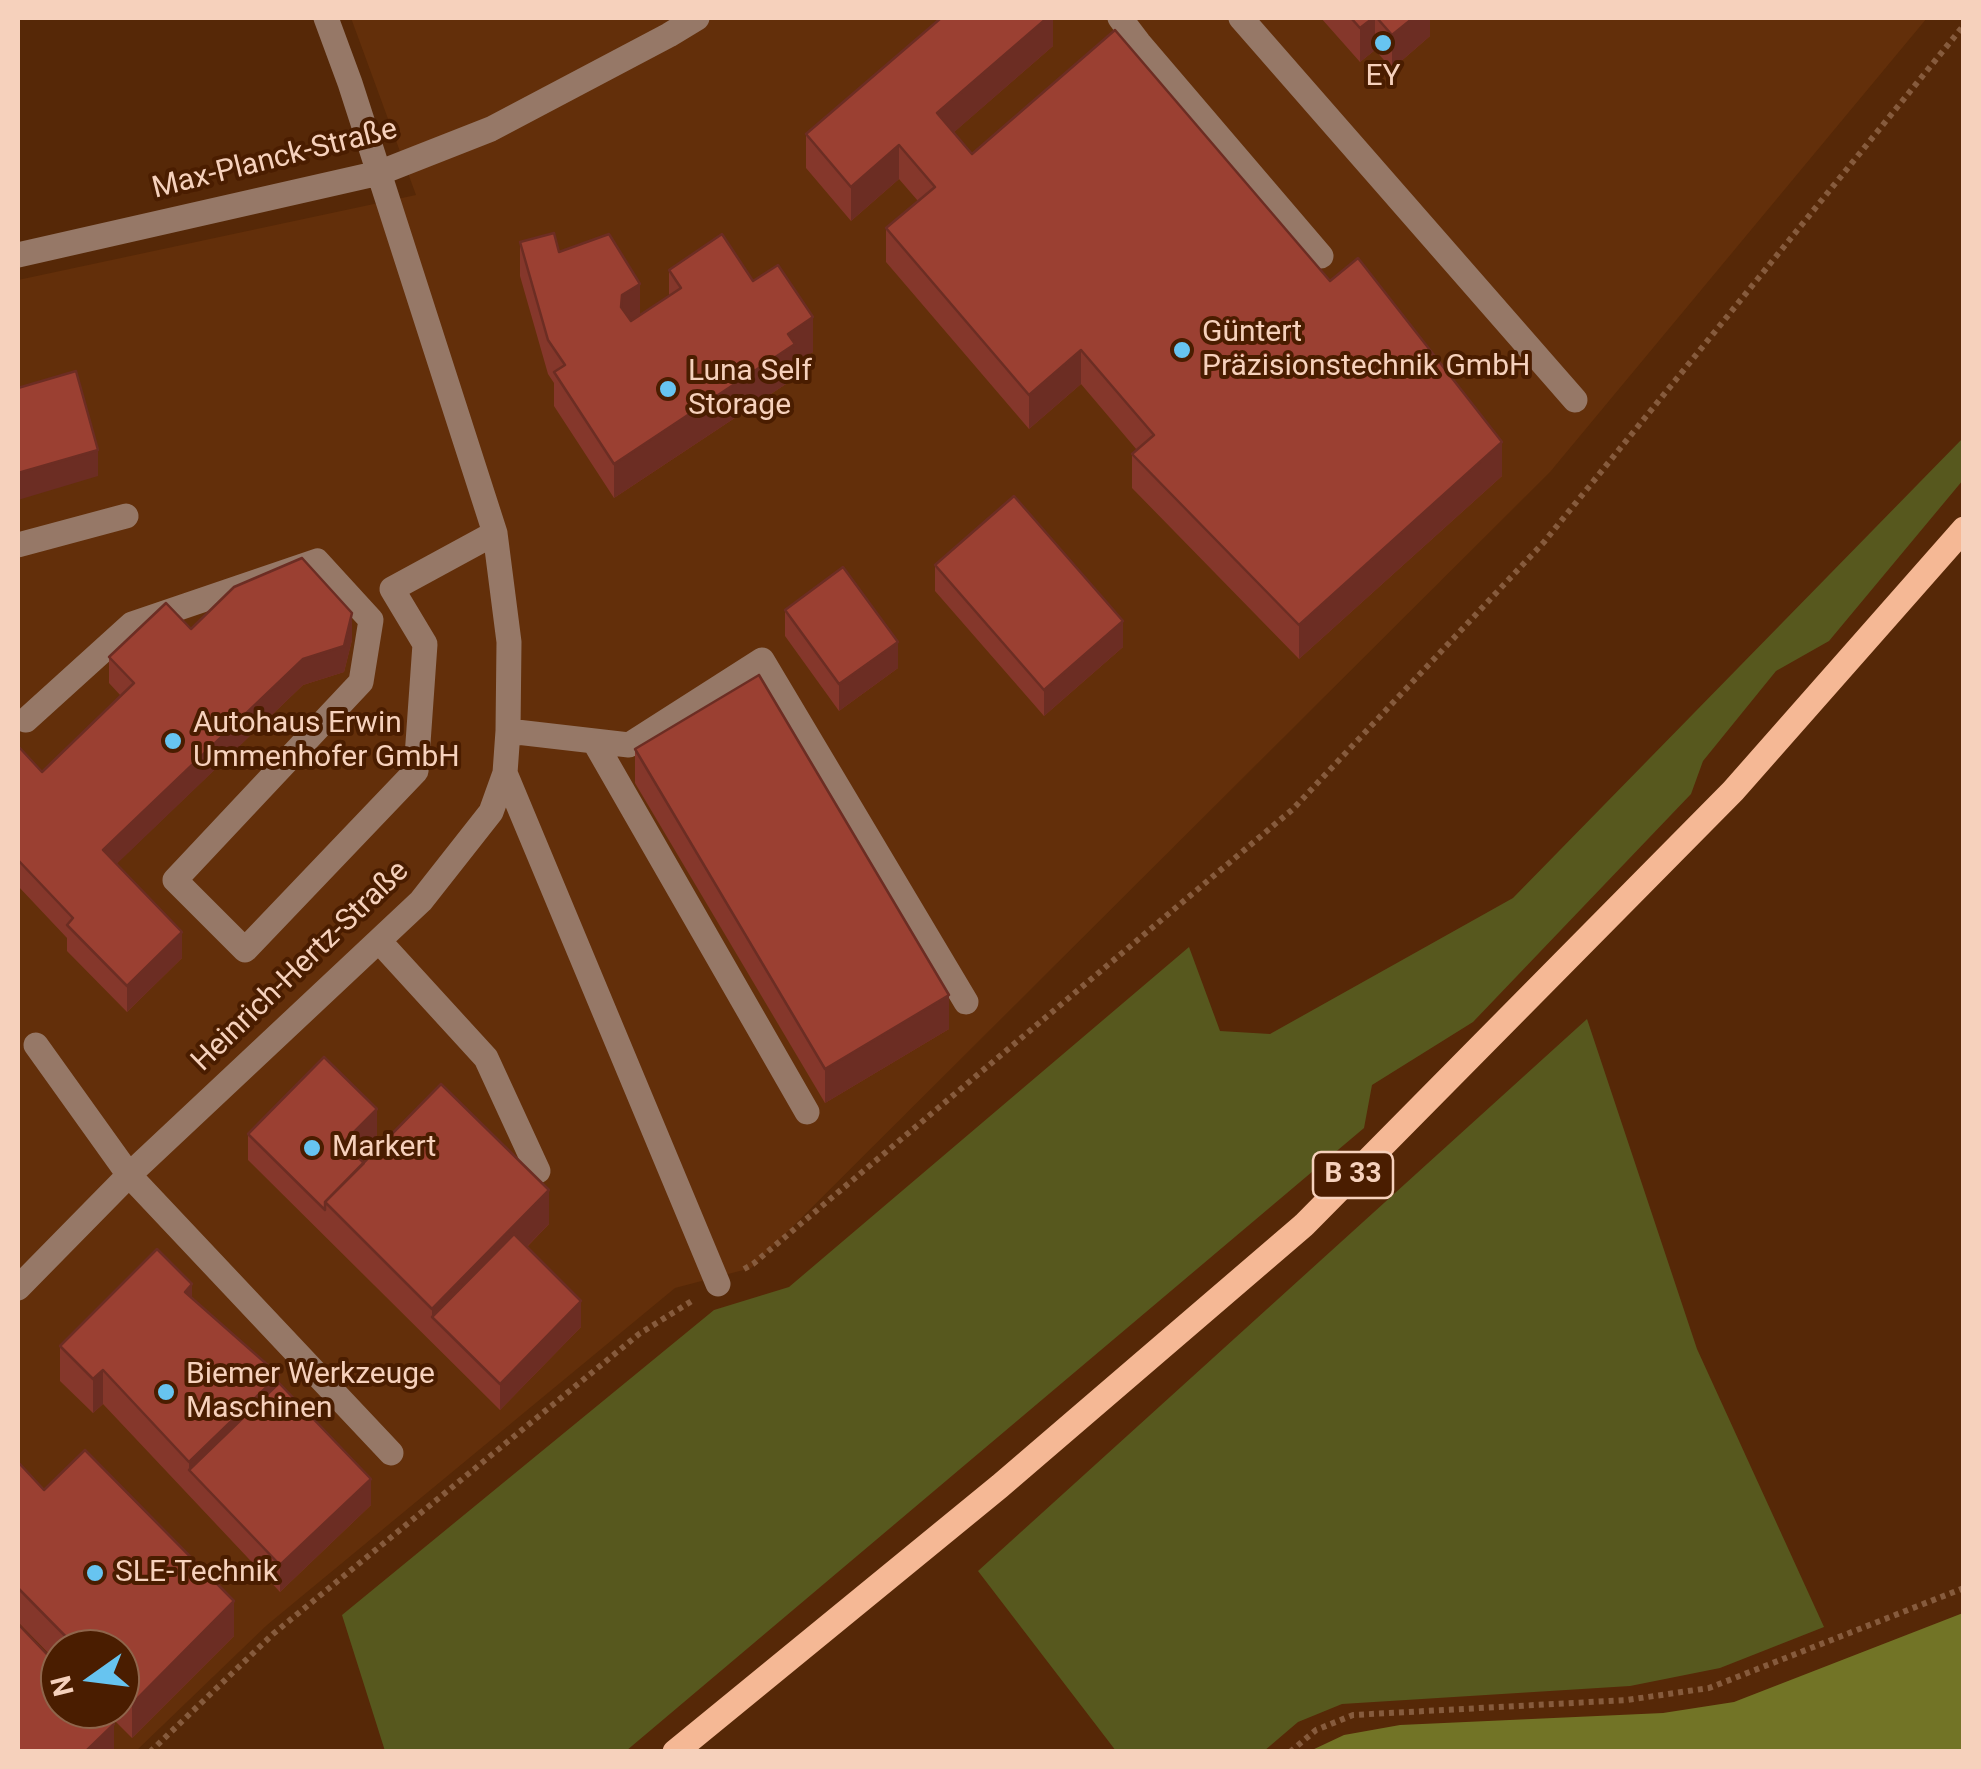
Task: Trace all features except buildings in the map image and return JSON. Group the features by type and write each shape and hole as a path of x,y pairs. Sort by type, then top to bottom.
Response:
{"main road":[{"name":"B 33","path":"676,1752 1000,1486 1304,1225 1733,791 1964,529"}],"street":[{"name":"Heinrich-Hertz-Straße","path":"18,1288 129,1175 421,902 491,812 505,773 508,642 495,534 326,18"},
{"name":"Max-Planck-Straße","path":"18,254 379,172 491,129 697,18"},
{"path":"1120,18 1322,256"},
{"path":"1241,18 1575,400"},
{"path":"18,544 126,516"},
{"path":"358,605 495,534"},
{"path":"26,720 132,624 316,561 358,605 371,620 361,682 176,880 244,950 416,771 425,644 392,589"},
{"path":"508,731 629,745 762,660 966,1002"},
{"path":"594,741 807,1112"},
{"path":"505,773 718,1284"},
{"path":"380,941 486,1058 538,1171"},
{"path":"36,1044 129,1175 391,1453"}],"path":[{"path":"150,1752 273,1634 639,1334 753,1264 1293,809 1544,542 1964,25"},
{"path":"1290,1752 1316,1730 1354,1715 1627,1700 1709,1688 1964,1588"}],"shaded area":[{"path":"351,18 1927,18 1550,472 751,1268 675,1288 267,1625 136,1751 18,1751 18,280 416,195"},
{"path":"1963,438 1963,480 1829,641 1776,671 1703,761 1691,794 1473,1022 1372,1085 1364,1128 626,1751 385,1751 342,1615 714,1310 789,1287 1189,947 1220,1031 1270,1034 1513,898"},
{"path":"1587,1019 1697,1349 1824,1627 1720,1668 1630,1686 1342,1704 1298,1722 1264,1751 1116,1751 978,1571"},
{"path":"1963,1613 1963,1751 1310,1751 1344,1735 1400,1725 1663,1713 1734,1702"}],"place":[{"name":"EY","path":"1383,43"},
{"name":"Güntert Präzisionstechnik GmbH","path":"1182,350"},
{"name":"Luna Self Storage","path":"668,389"},
{"name":"Autohaus Erwin Ummenhofer GmbH","path":"173,741"},
{"name":"Markert","path":"312,1148"},
{"name":"Biemer Werkzeuge Maschinen","path":"166,1392"},
{"name":"SLE-Technik","path":"95,1573"}]}
